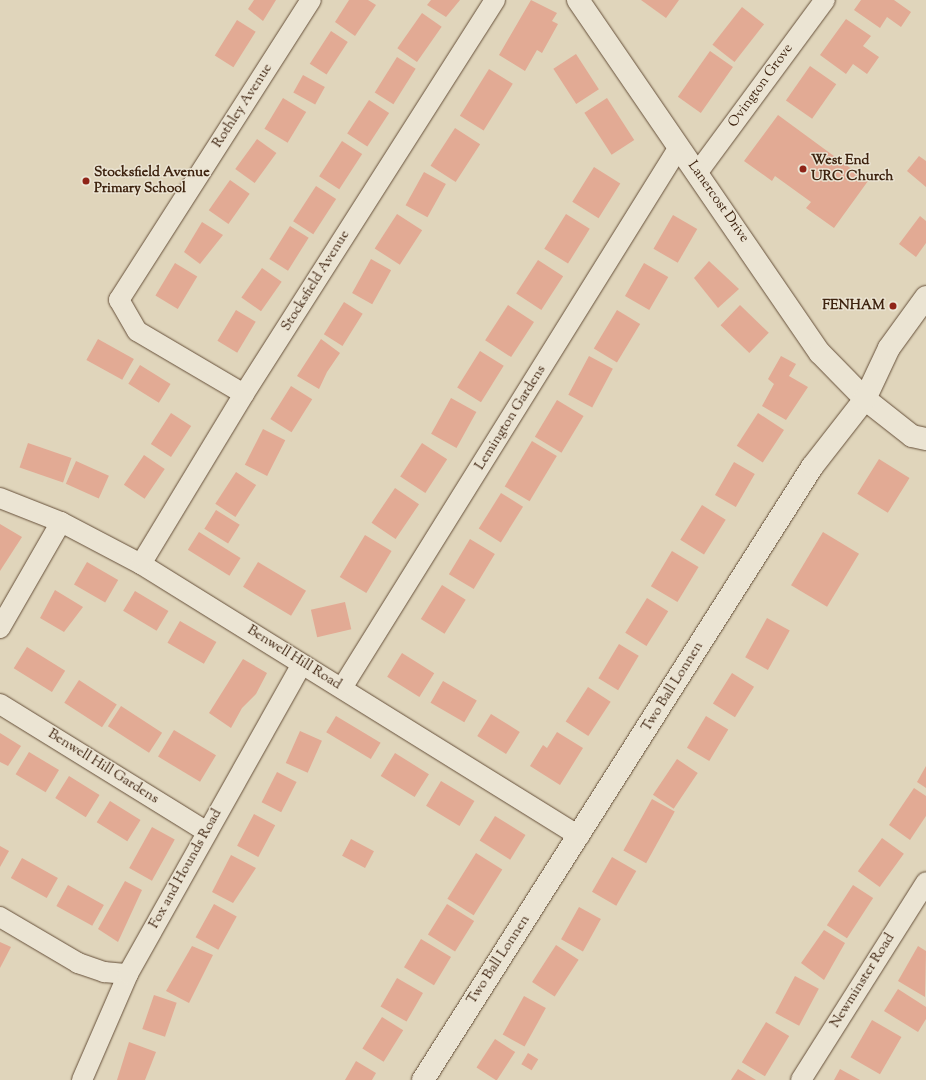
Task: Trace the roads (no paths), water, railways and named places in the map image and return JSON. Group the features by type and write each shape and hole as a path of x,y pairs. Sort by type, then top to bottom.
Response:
{"main road":[{"name":"Lanercost Drive","path":"578,0 679,147 698,172 820,352 865,399 912,436 926,439"},
{"name":"Two Ball Lonnen","path":"423,1080 812,467 865,399 889,348 926,297"}],"street":[{"name":"Rothley Avenue","path":"244,394 137,331 119,300 311,0"},
{"name":"Stocksfield Avenue","path":"141,564 244,394 495,0"},
{"name":"Ovington Grove","path":"698,172 825,0"},
{"name":"Lemington Gardens","path":"342,688 679,147"},
{"name":"Benwell Hill Road","path":"0,498 61,522 141,564 579,836"},
{"path":"0,628 61,522"},
{"name":"Fox and Hounds Road","path":"82,1080 128,974 206,832 302,664"},
{"name":"Benwell Hill Gardens","path":"0,704 206,832"},
{"name":"Newminster Road","path":"801,1080 926,882"},
{"path":"0,917 78,963 104,972 128,974"}],"place":[{"name":"West End URC Church","path":"803,169"},
{"name":"Stocksfield Avenue Primary School","path":"86,181"},
{"name":"FENHAM","path":"893,306"}]}
